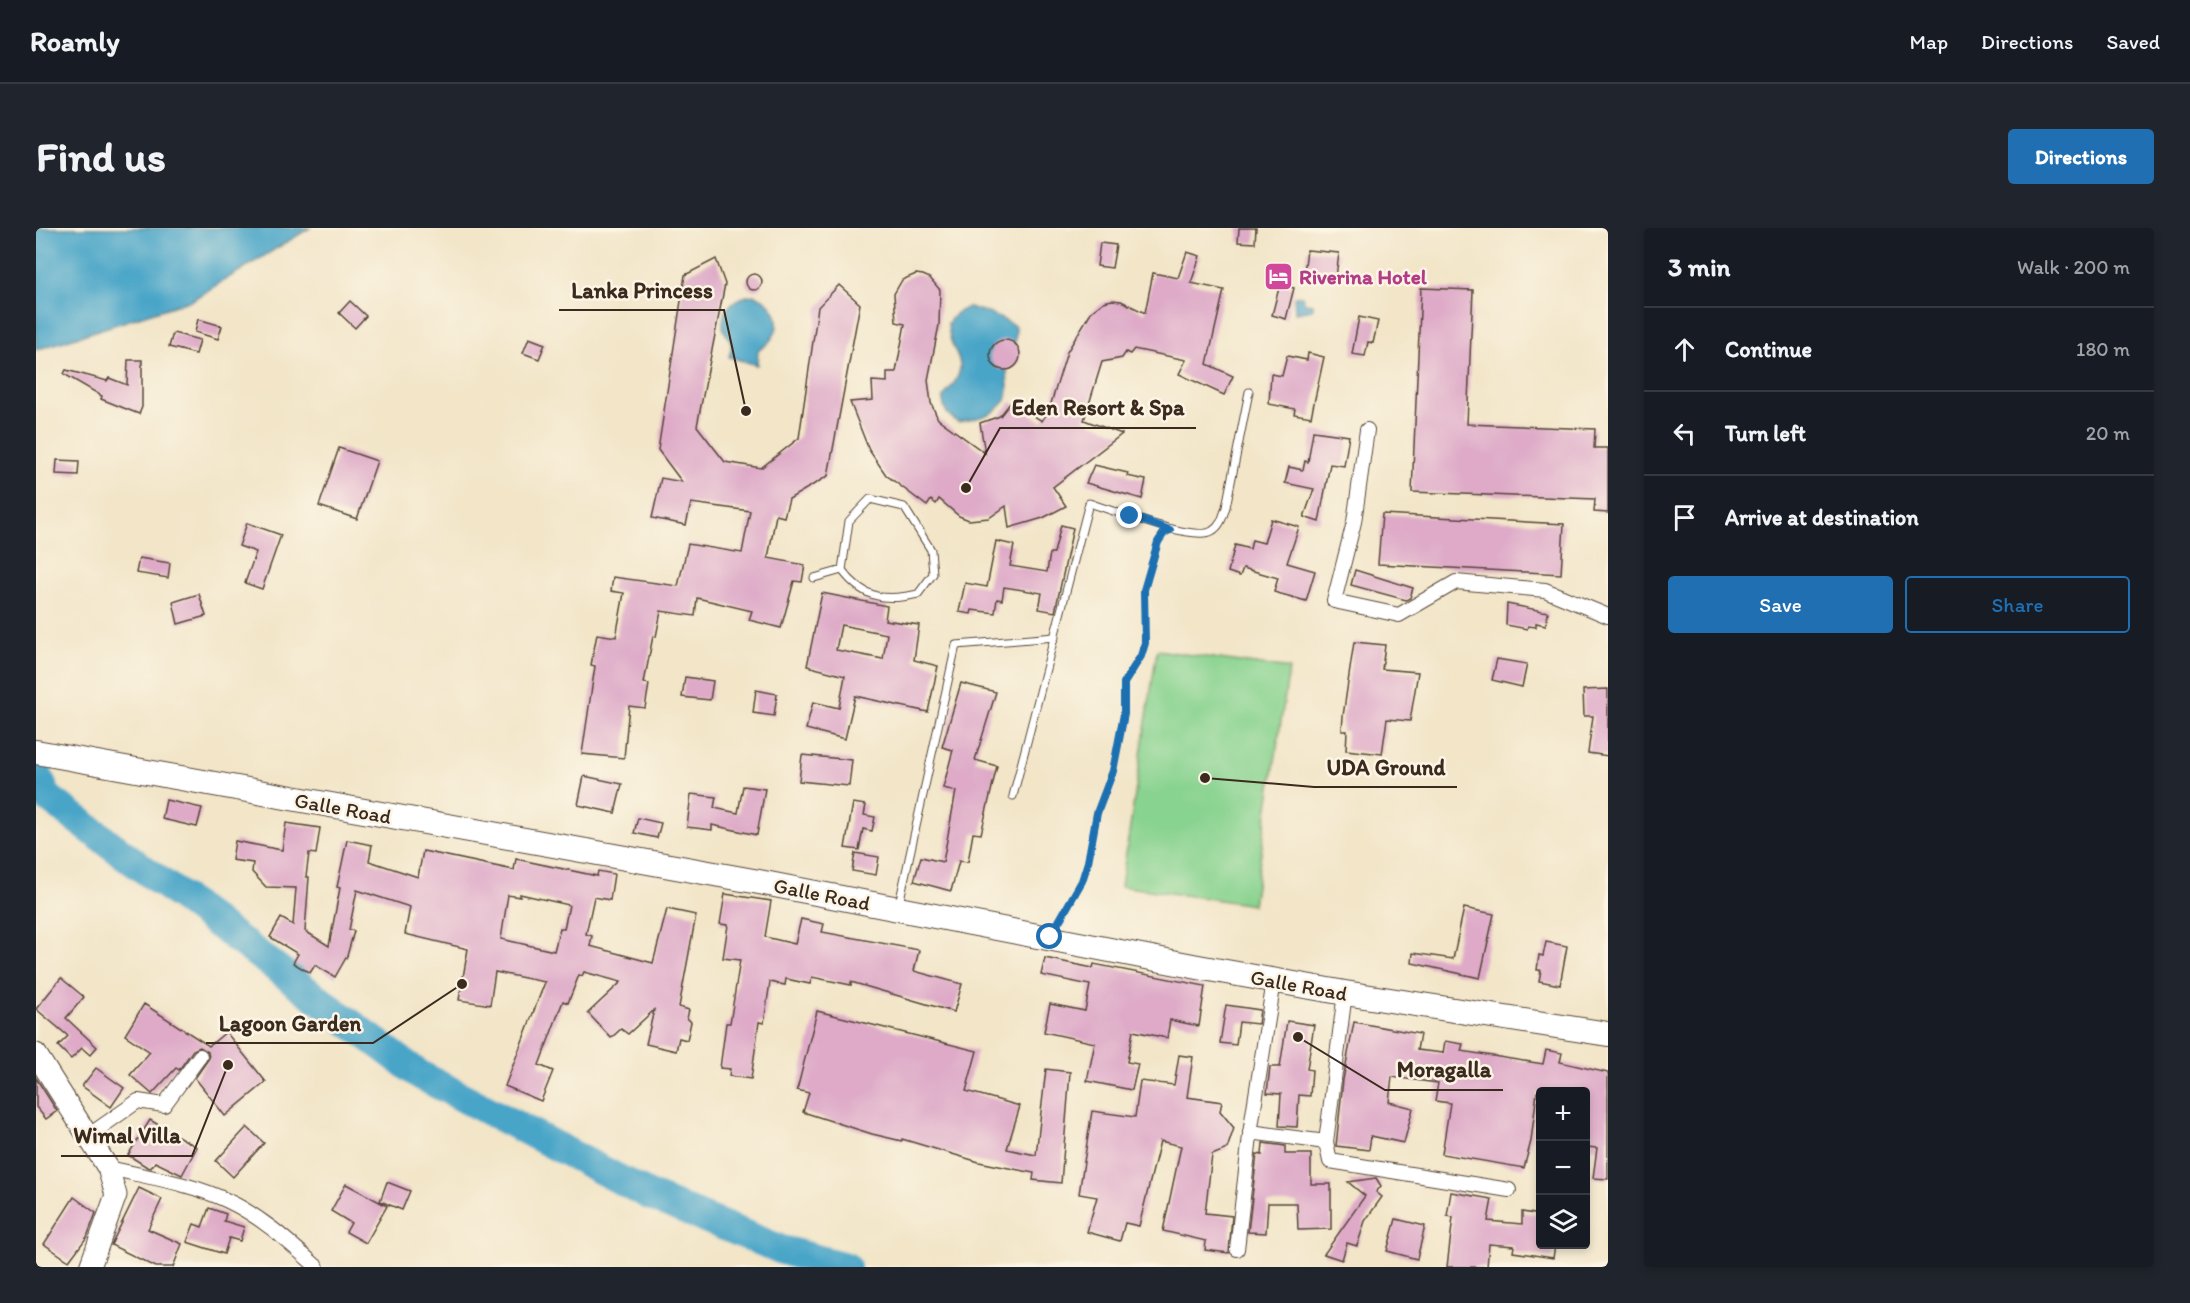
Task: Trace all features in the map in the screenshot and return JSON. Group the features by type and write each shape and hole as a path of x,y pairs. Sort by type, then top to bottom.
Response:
{"highway":[{"name":"Galle Road","path":"36,752 1050,937 1274,981 1608,1034"}],"main road":[{"path":"36,1054 108,1168 116,1195 90,1267"}],"street":[{"path":"1367,430 1354,522 1334,601 1399,615 1456,582 1545,590 1608,616"},
{"path":"1237,1248 1250,1132 1274,981"},
{"path":"1345,993 1326,1142 1330,1161 1509,1190"},
{"path":"88,1136 138,1101 165,1105 200,1056"},
{"path":"1250,1132 1326,1142"},
{"path":"108,1168 172,1182 228,1201 273,1229 317,1267"}],"lane":[{"path":"1013,796 1089,503 1170,530 1199,534 1210,533 1219,525 1226,507 1249,392"},
{"path":"870,500 904,507 931,550 933,574 918,594 892,600 865,592 853,585 842,570 849,521 870,500"},
{"path":"814,578 842,570"},
{"path":"898,909 956,645 1055,637"}],"path":[{"path":"1050,937 1082,881 1088,862 1097,813 1115,760 1124,714 1124,683 1141,656 1145,643 1144,590 1158,542 1164,533 1170,530"}],"green space":[{"path":"1157,650 1289,669 1253,905 1121,886"}],"water":[{"path":"36,228 310,228 192,300 36,350"},
{"path":"755,295 771,306 777,321 773,337 758,350 757,365 729,357 731,343 723,325 725,312 732,303 743,297"},
{"path":"1294,296 1302,296 1305,303 1313,304 1312,310 1295,313"},
{"path":"968,307 993,315 1016,327 1015,343 1001,341 991,351 994,365 1007,370 1008,390 1002,405 989,414 958,422 946,412 943,402 943,397 959,374 960,366 949,335 948,323 956,313"}],"building":[{"path":"1239,228 1256,228 1255,243 1238,242"},
{"path":"1100,243 1116,245 1112,268 1097,266"},
{"path":"1307,250 1339,253 1336,277 1304,273"},
{"path":"1187,252 1200,256 1191,283 1224,290 1207,364 1233,376 1224,395 1179,374 1186,360 1134,349 1130,354 1126,352 1122,358 1102,362 1084,420 1122,434 1053,487 1066,506 1043,518 1009,528 1006,506 989,518 969,520 959,516 939,499 936,504 931,500 927,506 886,475 869,450 850,402 873,400 872,381 887,382 887,372 896,372 905,324 896,322 894,294 902,280 916,274 923,275 930,278 940,290 939,325 928,380 931,403 938,419 985,453 980,423 1000,416 1011,402 1042,421 1049,410 1067,352 1091,312 1104,302 1112,300 1121,301 1145,313 1153,273 1178,278"},
{"path":"716,259 725,284 697,426 725,462 761,468 799,438 818,307 839,285 860,304 828,476 789,499 784,517 776,515 768,558 805,565 802,582 794,581 781,628 749,620 752,611 697,598 695,616 661,611 656,637 653,636 644,683 649,684 645,708 629,706 624,758 582,754 595,666 591,665 597,634 616,637 624,593 611,591 613,577 678,586 688,544 742,553 750,511 691,503 686,525 652,518 661,478 682,482 658,450 685,275"},
{"path":"751,274 757,274 762,282 760,288 751,290 746,285 746,279"},
{"path":"1280,284 1294,288 1286,319 1272,315"},
{"path":"1421,288 1473,290 1467,424 1595,429 1594,448 1608,448 1608,513 1594,512 1595,499 1412,492"},
{"path":"350,301 366,316 355,328 339,313"},
{"path":"1359,317 1378,321 1373,343 1368,342 1365,356 1352,354"},
{"path":"198,319 222,326 218,339 195,332"},
{"path":"173,333 200,340 196,354 169,347"},
{"path":"529,338 545,344 539,359 523,353"},
{"path":"1005,340 1016,344 1020,355 1016,366 1005,370 994,366 990,355 994,344"},
{"path":"1308,353 1324,357 1311,417 1294,414 1295,409 1269,404 1271,374 1282,376 1287,356 1307,360"},
{"path":"128,360 142,360 142,407 139,414 101,399 102,396 64,374 66,370 107,381 109,378 127,385"},
{"path":"1313,431 1349,436 1344,466 1330,464 1319,522 1304,517 1314,489 1285,483 1289,467 1303,470 1305,461 1308,462"},
{"path":"339,448 377,461 357,519 319,506"},
{"path":"57,460 79,461 78,475 56,474"},
{"path":"1094,465 1146,480 1142,499 1086,483"},
{"path":"1382,514 1564,524 1561,574 1378,564"},
{"path":"1271,519 1299,527 1287,563 1315,571 1306,601 1274,592 1278,578 1243,568 1240,576 1228,572 1235,545 1250,549 1252,540 1264,543"},
{"path":"247,523 281,535 262,589 245,583 256,552 239,546"},
{"path":"1061,525 1073,528 1055,612 1039,609 1042,593 1004,587 1002,600 997,599 995,613 972,610 971,614 959,612 965,583 987,587 996,541 1014,545 1010,566 1047,572 1050,553 1054,553"},
{"path":"139,558 170,563 168,578 136,573"},
{"path":"1355,570 1413,588 1410,598 1406,600 1351,585"},
{"path":"822,593 887,606 885,620 919,625 914,660 938,666 928,712 855,696 845,739 806,729 813,702 839,708 845,676 807,666","holes":["841,625 887,634 883,659 836,650"]},
{"path":"199,594 206,616 178,624 173,602"},
{"path":"1507,604 1548,612 1546,625 1536,623 1536,627 1528,626 1527,629 1506,625"},
{"path":"1354,642 1385,645 1382,669 1418,672 1410,721 1387,719 1382,754 1346,750 1347,731 1342,731 1343,716"},
{"path":"1497,659 1527,664 1522,687 1492,680"},
{"path":"685,677 713,681 710,700 682,697"},
{"path":"961,683 996,692 975,760 997,766 981,834 973,833 968,862 959,861 951,891 914,881 921,857 943,862 956,791 943,788 953,750 942,747"},
{"path":"1608,689 1608,756 1588,753 1593,716 1584,716 1583,690"},
{"path":"756,690 777,694 774,716 753,713"},
{"path":"802,755 852,760 849,786 799,781"},
{"path":"584,776 622,784 615,813 578,805"},
{"path":"743,786 765,789 757,835 712,825 712,830 687,827 691,794 716,797 714,808 738,813"},
{"path":"166,800 202,808 197,827 162,819"},
{"path":"853,803 866,805 864,815 875,817 872,831 863,829 859,850 845,848"},
{"path":"638,818 661,823 657,838 634,833"},
{"path":"286,823 320,828 316,854 309,853 305,931 329,946 340,888 337,887 347,840 372,845 369,861 418,877 423,851 514,870 516,859 597,876 598,871 614,874 610,900 594,897 586,934 592,936 590,946 653,963 667,909 696,915 679,1007 689,1010 687,1018 691,1022 687,1040 679,1038 676,1051 646,1044 654,1010 628,1034 621,1029 611,1038 588,1013 621,982 584,972 582,976 579,975 568,1003 563,1001 539,1065 553,1071 541,1101 505,1086 545,982 495,972 490,1005 459,1000 468,949 405,934 410,907 357,890 349,930 354,931 347,956 335,977 315,965 310,973 293,963 298,954 270,937 281,918 293,925 296,888 266,887 252,872 253,863 232,860 235,841 282,850","holes":["520,894 569,905 564,929 560,928 554,951 501,939 508,895 520,897"]},
{"path":"855,853 879,857 876,875 852,871"},
{"path":"725,894 771,901 765,937 795,944 801,919 824,924 822,932 919,950 914,971 962,984 954,1012 851,982 851,985 812,977 810,984 786,979 785,985 770,982 764,1023 759,1022 751,1079 729,1076 730,1069 720,1068 726,1023 730,1023 740,960 723,958 728,925 720,924"},
{"path":"1464,908 1494,914 1480,978 1412,963 1413,953 1453,959"},
{"path":"1546,942 1567,946 1560,985 1539,981 1541,970 1537,970 1539,955 1543,956"},
{"path":"1045,958 1093,968 1094,964 1205,986 1199,1026 1170,1020 1167,1038 1133,1031 1127,1062 1138,1064 1132,1090 1087,1081 1095,1043 1044,1032 1050,1004 1085,1011 1090,985 1041,975"},
{"path":"61,978 84,997 66,1018 97,1047 90,1055 82,1048 71,1059 58,1046 68,1036 36,1009"},
{"path":"144,1004 209,1046 226,1032 266,1082 225,1116 195,1078 209,1058 208,1052 200,1047 193,1050 179,1070 176,1068 152,1094 130,1075 150,1052 125,1035"},
{"path":"1226,1005 1260,1010 1258,1024 1239,1022 1236,1045 1220,1043"},
{"path":"817,1011 977,1051 966,1091 1020,1106 1007,1149 1036,1155 1046,1069 1070,1072 1061,1183 1033,1180 1034,1173 979,1162 902,1139 902,1141 872,1134 803,1112 809,1093 797,1090"},
{"path":"1287,1021 1314,1025 1307,1069 1312,1070 1310,1096 1299,1095 1297,1127 1279,1126 1281,1094 1267,1093 1270,1067 1280,1067"},
{"path":"1354,1022 1420,1034 1417,1050 1443,1053 1445,1041 1463,1044 1461,1051 1543,1064 1546,1050 1562,1053 1560,1062 1608,1073 1608,1179 1593,1178 1597,1148 1590,1147 1590,1087 1536,1087 1531,1141 1524,1168 1442,1154 1450,1103 1435,1101 1438,1083 1392,1077 1389,1102 1413,1108 1404,1143 1371,1136 1369,1150 1336,1146 1343,1080"},
{"path":"1179,1055 1193,1057 1187,1097 1222,1102 1220,1111 1234,1128 1227,1149 1212,1155 1205,1213 1232,1216 1229,1253 1205,1250 1206,1241 1163,1231 1181,1146 1160,1141 1139,1226 1125,1223 1120,1241 1087,1232 1097,1197 1079,1194 1092,1111 1135,1117 1140,1081 1174,1085"},
{"path":"96,1068 124,1088 111,1107 82,1086"},
{"path":"36,1078 57,1111 46,1119 36,1107"},
{"path":"150,1120 197,1147 182,1175 155,1162 151,1168 147,1167 128,1155"},
{"path":"247,1127 264,1143 233,1177 216,1161"},
{"path":"1263,1143 1285,1146 1285,1154 1311,1154 1311,1184 1331,1184 1331,1229 1298,1230 1297,1203 1268,1203 1266,1233 1248,1232 1257,1154 1262,1155"},
{"path":"1376,1178 1381,1186 1376,1192 1382,1197 1365,1221 1357,1246 1347,1243 1342,1260 1324,1254 1365,1196 1348,1182"},
{"path":"387,1182 410,1191 402,1210 380,1201"},
{"path":"346,1184 387,1206 366,1243 346,1232 351,1223 331,1211"},
{"path":"139,1188 162,1199 148,1229 182,1244 173,1267 156,1267 111,1245"},
{"path":"1451,1192 1492,1199 1488,1221 1522,1224 1522,1212 1536,1214 1536,1249 1554,1249 1553,1258 1513,1252 1514,1246 1489,1244 1487,1267 1447,1267 1453,1217 1447,1216"},
{"path":"74,1197 96,1213 87,1237 69,1261 44,1244"},
{"path":"209,1208 226,1214 224,1221 244,1227 240,1241 229,1238 224,1254 187,1242 194,1224 202,1227"},
{"path":"1396,1219 1425,1226 1417,1259 1387,1251"}],"waterway":[{"path":"36,771 47,797 420,1075 651,1196 782,1250 846,1267"}],"place":[{"name":"Riverina Hotel","path":"1278,276"},
{"name":"Lanka Princess","path":"746,411"},
{"name":"Eden Resort & Spa","path":"966,488"},
{"name":"UDA Ground","path":"1205,778"},
{"name":"Lagoon Garden","path":"462,984"},
{"name":"Moragalla","path":"1298,1037"},
{"name":"Wimal Villa","path":"228,1065"}],"route":[{"path":"1050,937 1082,881 1088,862 1097,813 1113,771 1124,714 1124,683 1141,656 1145,643 1144,590 1158,542 1164,533 1170,530 1130,516"}]}
